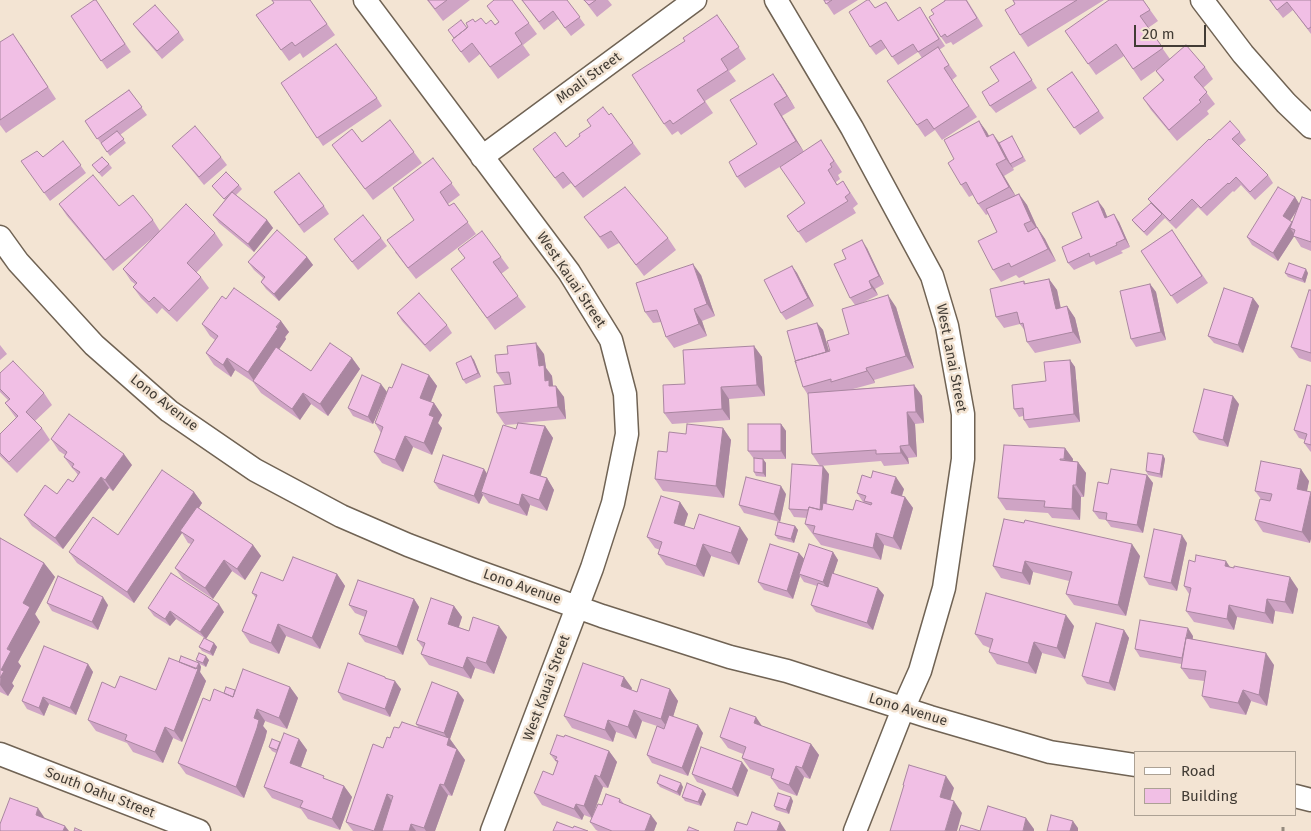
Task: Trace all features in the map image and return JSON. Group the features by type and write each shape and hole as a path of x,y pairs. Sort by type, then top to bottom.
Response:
{"street":[{"name":"West Kauai Street","path":"366,0 569,272 611,340 625,394 627,434 613,503 592,568 492,831"},
{"name":"Moali Street","path":"482,156 695,0"},
{"name":"West Lanai Street","path":"776,0 852,128 932,276 947,326 963,414 962,459 944,588 920,671 856,831"},
{"path":"1202,0 1286,103 1311,127"},
{"name":"Lono Avenue","path":"0,237 18,262 94,345 169,411 255,470 341,516 408,545 602,616 730,657 787,671 1050,752 1134,765"},
{"name":"South Oahu Street","path":"0,754 199,831"},
{"path":"1296,796 1311,800"}],"path":[{"path":"1282,831 1283,825"}],"building":[{"path":"96,0 125,44 101,61 71,16"},
{"path":"272,0 310,0 327,24 295,46 292,42 281,50 256,15 274,3"},
{"path":"428,0 447,0 435,9"},
{"path":"494,0 512,0 529,23 515,33 522,44 490,67 472,43 461,52 452,40 468,27 466,23 473,19 475,22 481,18 486,24 491,20 495,25 499,22 487,6"},
{"path":"522,0 567,0 580,17 565,28 553,11 539,22"},
{"path":"584,0 596,0 589,5"},
{"path":"824,0 832,0 826,4"},
{"path":"867,0 875,8 886,2 898,21 920,7 939,39 918,52 913,44 892,57 881,40 870,47 849,12"},
{"path":"945,0 966,0 977,18 947,37 945,34 941,37 929,17 934,14 931,10"},
{"path":"1013,0 1077,0 1020,35 1005,10 1015,4"},
{"path":"1109,0 1143,0 1150,10 1140,16 1163,48 1133,69 1116,44 1088,64 1065,31"},
{"path":"1270,0 1311,0 1311,27 1308,29 1287,2 1277,10"},
{"path":"155,5 179,32 157,51 133,24"},
{"path":"717,15 739,47 721,59 728,70 697,90 705,102 673,124 670,120 664,124 632,75 685,41 683,38"},
{"path":"461,20 467,28 454,38 448,30"},
{"path":"13,34 48,87 0,120 0,42"},
{"path":"336,44 377,98 317,138 281,83"},
{"path":"1186,45 1205,67 1194,77 1207,92 1199,100 1201,102 1169,130 1143,98 1164,80 1156,71"},
{"path":"938,47 949,65 944,68 969,106 934,129 927,119 917,125 887,81"},
{"path":"1014,52 1032,80 990,106 982,92 999,81 990,67"},
{"path":"1072,72 1099,111 1074,128 1047,89"},
{"path":"773,74 787,96 774,104 796,141 737,177 729,162 757,144 730,100"},
{"path":"129,90 142,107 97,139 85,121"},
{"path":"603,107 609,115 611,113 633,143 575,187 563,172 555,178 533,149 555,132 566,147 580,136 579,134 591,126 587,120"},
{"path":"390,120 414,152 365,189 332,145 352,129 362,142"},
{"path":"979,121 987,137 993,134 1006,159 996,164 1009,187 978,204 966,182 961,185 948,163 954,159 944,140"},
{"path":"1230,121 1240,132 1232,139 1268,175 1250,192 1236,177 1201,208 1192,199 1170,221 1148,199"},
{"path":"195,126 221,157 199,177 172,146"},
{"path":"117,131 124,139 107,152 101,143"},
{"path":"1012,136 1023,157 1010,164 999,143"},
{"path":"821,140 834,161 830,164 832,167 828,170 837,185 843,181 850,193 845,197 848,201 798,232 787,216 805,203 780,167"},
{"path":"63,141 81,165 44,193 21,161 37,151 43,157"},
{"path":"102,157 109,164 99,173 92,165"},
{"path":"433,158 452,183 440,192 449,206 454,203 468,222 408,268 387,240 414,220 393,188"},
{"path":"226,172 239,185 224,199 212,186"},
{"path":"299,173 324,206 299,225 274,192"},
{"path":"93,175 119,206 133,195 153,220 105,260 59,204"},
{"path":"625,187 668,238 636,265 611,231 600,237 584,217"},
{"path":"1278,187 1295,197 1283,216 1292,222 1273,253 1247,237"},
{"path":"232,192 267,220 248,244 213,215"},
{"path":"1019,194 1031,221 1024,224 1028,232 1037,227 1048,249 1011,267 1009,263 993,270 978,241 997,232 986,209"},
{"path":"1302,197 1311,200 1311,242 1293,236 1295,230 1290,228"},
{"path":"1098,201 1105,218 1114,214 1125,239 1116,243 1117,245 1090,257 1089,253 1068,263 1062,247 1082,238 1072,213"},
{"path":"1151,203 1162,214 1144,232 1132,220"},
{"path":"186,204 215,233 187,263 201,277 169,311 154,297 149,302 133,287 137,283 123,269"},
{"path":"363,215 381,238 352,262 334,239"},
{"path":"277,230 307,257 274,294 261,282 265,277 248,262"},
{"path":"1172,230 1202,276 1171,296 1141,251"},
{"path":"482,231 501,257 493,262 518,296 487,318 451,269 465,258 458,249"},
{"path":"862,240 879,276 869,281 872,288 850,298 834,264 846,259 842,250"},
{"path":"1289,263 1306,269 1302,279 1285,273"},
{"path":"693,264 707,304 694,309 699,324 666,337 657,310 645,312 636,283"},
{"path":"792,266 808,298 781,313 764,280"},
{"path":"1049,279 1056,309 1067,306 1073,332 1027,342 1023,323 1020,324 1017,312 996,317 990,289 1024,281 1024,284"},
{"path":"1150,284 1161,332 1131,339 1120,291"},
{"path":"234,288 281,321 248,372 227,358 223,365 206,353 218,336 202,324 222,296 226,299"},
{"path":"1224,288 1253,298 1238,345 1208,336"},
{"path":"1309,290 1311,290 1311,353 1291,347"},
{"path":"419,293 447,325 425,345 397,313"},
{"path":"888,295 906,356 866,368 867,371 831,382 831,379 803,387 795,361 830,351 827,341 849,334 842,309"},
{"path":"817,323 826,352 795,361 787,331"},
{"path":"330,343 352,358 320,404 303,393 292,409 253,381 276,347 311,371"},
{"path":"536,343 539,366 544,365 545,381 549,380 549,386 556,386 558,407 497,413 494,386 511,384 509,372 497,373 495,355 508,354 507,346"},
{"path":"754,346 757,385 721,387 722,409 664,413 663,385 685,384 683,350"},
{"path":"471,356 478,373 463,380 456,363"},
{"path":"1070,360 1074,414 1024,420 1023,408 1014,409 1012,385 1046,381 1044,362"},
{"path":"13,361 44,393 26,412 42,428 9,462 0,453 0,434 18,416 5,403 10,399 0,389 0,373"},
{"path":"402,364 429,375 420,398 434,403 429,415 434,417 424,443 405,436 395,460 374,452 383,427 375,423 389,387 392,388"},
{"path":"362,375 381,384 368,417 348,408"},
{"path":"914,385 916,412 907,412 909,445 900,446 901,453 876,454 876,450 812,454 808,393"},
{"path":"1307,385 1311,386 1311,445 1304,443 1307,434 1294,430"},
{"path":"1204,389 1233,396 1223,440 1193,432"},
{"path":"69,414 124,454 105,480 101,477 55,538 24,515 45,485 57,494 68,479 73,482 80,472 72,467 74,464 64,457 67,452 51,439"},
{"path":"518,423 545,426 530,473 547,478 539,500 522,494 519,505 481,492 503,425 516,429"},
{"path":"687,424 723,428 716,486 655,479 658,451 667,452 669,432 686,434"},
{"path":"748,424 781,424 781,451 748,451"},
{"path":"1004,445 1065,448 1064,459 1060,460 1078,462 1076,485 1073,485 1072,509 1044,507 1045,501 998,498"},
{"path":"1148,453 1163,455 1160,474 1146,471"},
{"path":"443,455 484,469 474,496 434,482"},
{"path":"754,458 763,459 763,473 754,472"},
{"path":"1261,461 1301,469 1297,489 1311,492 1302,532 1255,520 1260,499 1270,501 1272,494 1255,491"},
{"path":"792,464 823,466 820,510 809,507 808,510 789,509"},
{"path":"1111,469 1147,475 1137,525 1106,520 1107,513 1093,511 1098,482 1108,484"},
{"path":"162,470 194,492 127,592 69,552 93,517 118,535"},
{"path":"873,471 896,477 891,493 905,497 893,538 876,533 873,548 813,533 815,526 805,524 809,507 822,510 823,503 853,510 856,500 871,505 872,503 864,501 866,496 857,493 862,475 871,478"},
{"path":"746,477 781,486 774,514 739,505"},
{"path":"661,496 680,502 674,523 694,529 699,514 740,527 731,553 703,544 696,566 658,554 662,542 647,537"},
{"path":"197,507 253,545 237,569 224,560 205,588 175,568 194,540 180,531"},
{"path":"1004,519 1024,523 1025,520 1132,544 1118,605 1066,594 1072,572 1025,561 1022,573 993,566"},
{"path":"778,522 795,526 791,539 775,535"},
{"path":"1154,529 1182,535 1171,583 1144,577"},
{"path":"0,538 44,563 23,603 30,607 7,649 11,651 1,670 4,671 0,678"},
{"path":"770,544 799,553 787,591 758,582"},
{"path":"809,544 833,552 823,582 799,574"},
{"path":"1196,555 1226,561 1225,566 1234,568 1234,566 1290,577 1285,602 1267,599 1265,613 1229,605 1227,619 1186,611 1191,588 1184,586 1189,560 1195,562"},
{"path":"293,557 337,574 312,638 278,624 271,643 242,631 257,595 252,593 261,572 283,581"},
{"path":"171,573 219,604 200,632 170,611 165,619 148,608"},
{"path":"832,573 878,588 867,623 811,605 818,583 828,587"},
{"path":"58,576 103,597 92,622 47,603"},
{"path":"358,580 414,599 397,647 359,634 367,611 349,605"},
{"path":"986,593 1066,615 1057,648 1034,642 1028,663 989,652 993,639 975,634"},
{"path":"431,598 454,606 448,624 469,631 473,617 499,626 486,663 467,657 463,668 421,654 425,643 417,640"},
{"path":"1140,620 1188,628 1182,658 1135,649"},
{"path":"1096,623 1124,630 1109,683 1082,676"},
{"path":"204,638 214,643 210,652 199,647"},
{"path":"1186,638 1266,653 1259,695 1243,690 1238,703 1202,696 1206,671 1181,668"},
{"path":"44,646 88,664 70,708 43,697 39,708 22,701"},
{"path":"199,653 206,656 203,663 196,660"},
{"path":"181,656 199,663 196,669 179,662"},
{"path":"169,658 198,669 174,731 165,727 155,752 125,740 127,735 88,720 102,682 115,688 120,676 156,690"},
{"path":"348,663 395,681 385,709 338,692"},
{"path":"583,663 624,677 621,686 637,692 641,679 670,689 661,719 634,710 628,727 608,720 605,730 564,716"},
{"path":"243,669 290,687 279,718 257,709 254,718 259,720 257,728 236,787 178,763 203,698 210,701 214,689 233,697"},
{"path":"432,682 458,692 444,733 416,724"},
{"path":"226,687 235,690 233,697 224,693"},
{"path":"730,708 756,717 754,723 811,744 802,768 796,766 789,785 771,778 774,769 742,758 746,747 720,737"},
{"path":"669,715 698,725 682,768 647,755 657,726 664,729"},
{"path":"402,722 449,738 447,745 457,749 444,785 440,784 424,828 411,824 409,831 382,831 393,796 387,794 374,831 346,822 373,744 383,748 387,737 390,738 394,727 399,728"},
{"path":"284,733 299,739 290,763 344,786 332,819 300,807 303,801 264,787"},
{"path":"557,735 564,737 565,735 609,751 600,777 595,775 584,806 576,804 574,809 534,793 543,771 553,775 558,761 555,760 557,757 550,754"},
{"path":"272,739 280,742 277,750 269,747"},
{"path":"701,747 742,762 732,789 692,774"},
{"path":"909,765 946,776 940,797 954,801 945,831 890,831"},
{"path":"660,775 681,783 677,792 657,783"},
{"path":"687,783 703,790 698,802 682,797"},
{"path":"778,793 791,797 786,810 774,806"},
{"path":"606,794 620,799 619,802 651,815 645,831 612,831 590,822 598,804 602,805"},
{"path":"10,798 38,808 36,815 65,826 63,831 0,831 0,824"},
{"path":"988,806 1026,818 1023,831 980,831"},
{"path":"752,812 780,822 777,831 734,831 737,822 747,825"},
{"path":"1051,815 1073,821 1070,831 1047,831"},
{"path":"557,822 573,828 574,826 588,831 553,831"},
{"path":"961,825 980,831 959,831"},
{"path":"689,827 699,831 687,831"}]}
